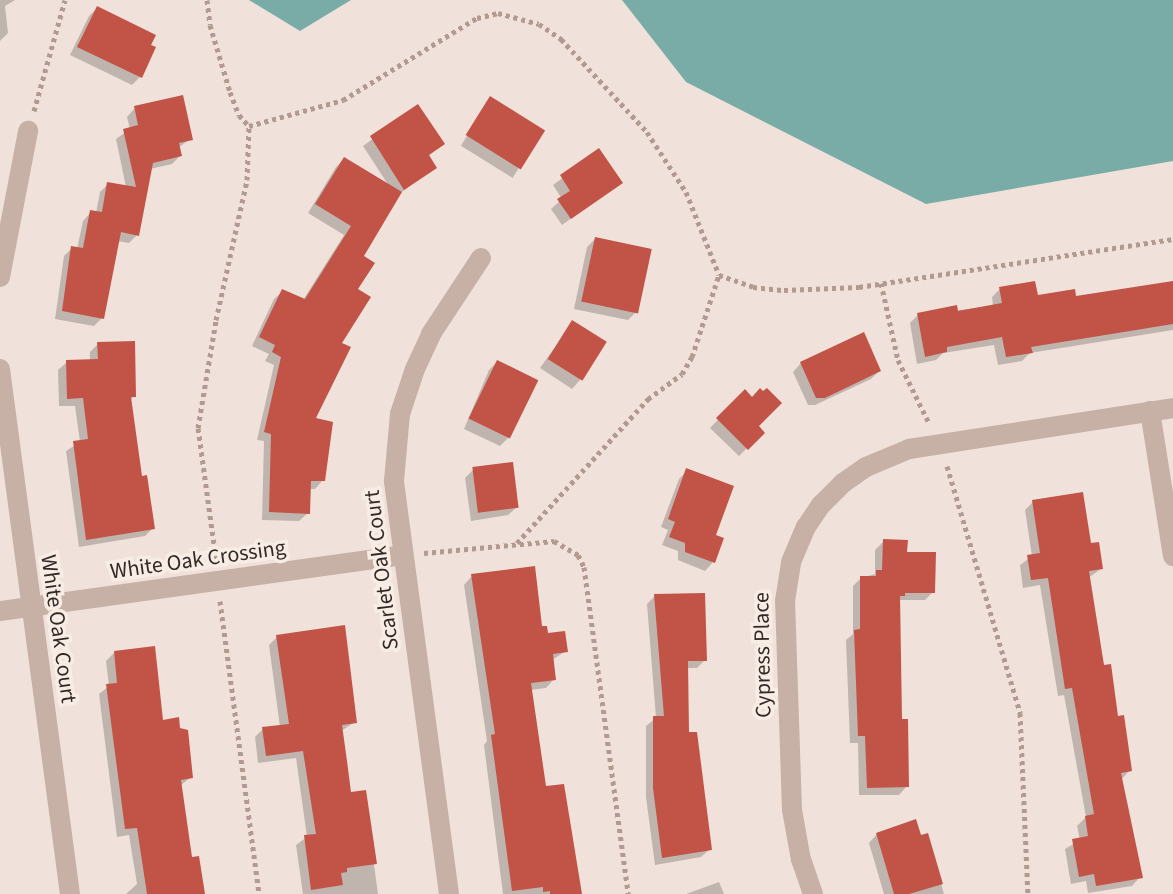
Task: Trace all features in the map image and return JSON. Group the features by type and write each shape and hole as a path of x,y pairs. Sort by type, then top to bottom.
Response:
{"street":[{"path":"0,277 28,131"},
{"name":"Scarlet Oak Court","path":"449,894 394,481 400,414 431,334 481,258"},
{"name":"White Oak Court","path":"0,369 70,894"},
{"name":"Cypress Place","path":"813,894 801,860 792,810 787,579 806,527 843,483 866,467 909,449 1173,408"},
{"path":"1150,411 1173,556"},
{"name":"White Oak Crossing","path":"0,611 403,555"}],"path":[{"path":"40,90 65,0"},
{"path":"207,0 210,25 230,92 239,115 249,126 247,180 216,320 198,428 259,894"},
{"path":"249,126 343,100 477,18 498,13 517,15 561,39 647,132 686,192 719,275 692,357 682,374 648,399 517,543"},
{"path":"719,275 753,287 784,290 881,283 1173,239"},
{"path":"881,283 898,360 937,443 997,624 1020,713 1028,894"},
{"path":"403,555 554,541 578,555 584,567 628,894"}],"water":[{"path":"249,0 351,0 300,31"},
{"path":"622,0 1173,0 1173,161 926,204 686,82"}],"building":[{"path":"97,6 156,35 151,45 156,47 142,78 77,47"},
{"path":"183,95 193,140 179,143 182,156 153,163 139,236 121,232 104,319 62,311 71,246 83,248 90,210 102,212 107,182 136,187 123,129 138,125 134,106"},
{"path":"490,96 545,130 521,169 466,135"},
{"path":"418,104 445,144 429,155 437,168 404,190 370,136"},
{"path":"599,148 623,183 571,219 557,199 570,191 560,175"},
{"path":"344,157 402,192 364,256 375,263 358,289 371,297 342,343 351,347 316,418 333,422 325,481 311,481 310,514 269,512 271,434 264,432 281,357 272,352 275,345 259,337 282,289 305,299 351,226 315,204"},
{"path":"595,237 652,249 638,314 581,302"},
{"path":"1035,281 1038,295 1075,289 1076,296 1173,281 1173,324 1031,347 1033,353 1006,357 1002,337 947,347 947,352 925,357 917,313 957,305 958,311 1002,303 999,287"},
{"path":"572,320 607,342 582,381 548,359"},
{"path":"864,332 881,371 825,398 816,398 800,362"},
{"path":"135,341 136,397 131,397 142,476 147,475 155,529 86,540 73,441 88,439 83,398 67,399 66,360 98,359 97,342"},
{"path":"497,360 538,380 510,439 469,418"},
{"path":"760,388 763,391 767,388 782,403 759,426 765,433 748,450 716,418 745,389 752,397"},
{"path":"513,462 519,508 478,513 472,467"},
{"path":"686,468 734,486 716,535 724,538 715,563 685,552 685,543 669,537 675,522 668,519"},
{"path":"1083,492 1091,543 1099,542 1103,569 1089,571 1104,665 1111,664 1118,716 1124,715 1132,771 1121,773 1143,878 1096,886 1094,874 1079,877 1072,839 1088,836 1085,816 1094,814 1072,688 1065,689 1048,578 1031,580 1027,555 1040,553 1032,500"},
{"path":"883,539 908,540 907,552 936,552 935,593 905,593 905,596 900,596 902,719 908,719 909,787 867,788 865,736 858,736 854,630 860,629 860,576 876,576 876,570 882,570"},
{"path":"535,566 542,626 547,626 548,633 565,631 568,652 553,654 556,680 531,683 546,786 564,784 582,894 550,894 550,891 543,892 543,887 512,891 491,735 495,734 471,574"},
{"path":"705,593 707,661 688,661 689,732 697,732 712,850 662,858 653,788 653,716 664,716 654,594"},
{"path":"345,625 357,723 342,725 351,792 366,790 377,864 347,868 347,872 341,873 343,885 311,890 304,835 316,834 303,751 266,756 262,727 289,724 276,635"},
{"path":"155,646 163,720 179,717 180,728 188,730 193,778 181,780 192,857 199,856 205,894 147,894 137,828 125,829 106,684 117,683 114,651"},
{"path":"916,819 921,835 928,833 943,884 909,894 894,894 876,833"}]}
